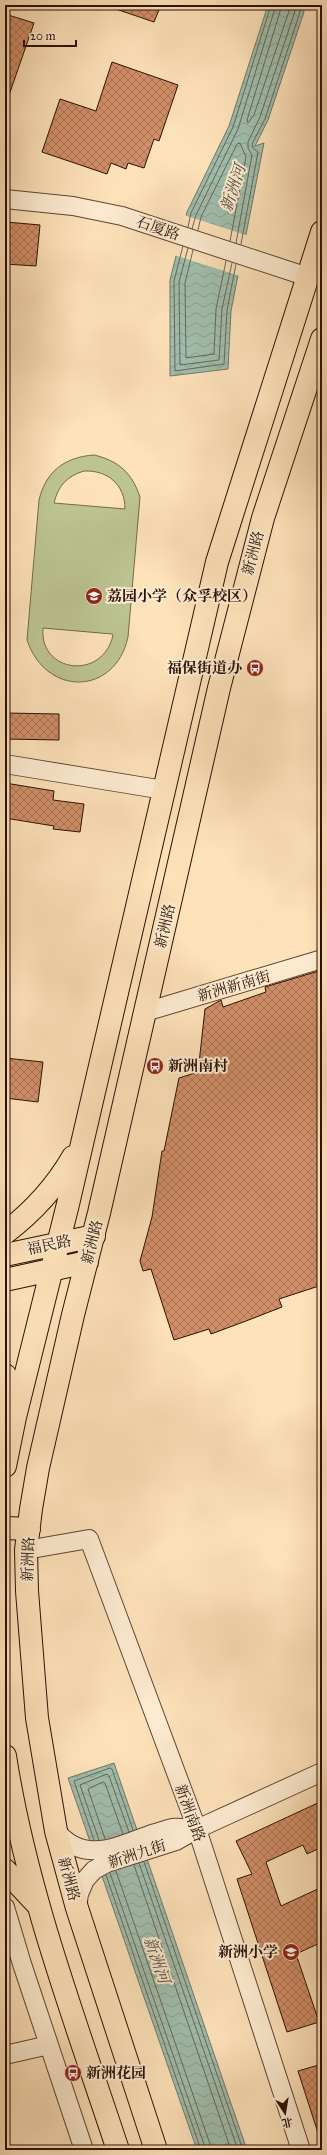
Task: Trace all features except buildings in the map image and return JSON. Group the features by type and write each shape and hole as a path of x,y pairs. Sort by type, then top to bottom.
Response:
{"main road":[{"path":"5,1466 15,1417 50,1270 58,1244 220,550 322,232"},
{"name":"新洲路","path":"156,2150 77,1908 56,1831 37,1718 27,1591 28,1540 38,1468 94,1236 240,603 263,518 321,345"},
{"path":"5,1233 28,1216 48,1195 82,1142"},
{"name":"福民路","path":"5,1255 94,1236"},
{"name":"福民路","path":"5,1280 87,1262"},
{"path":"5,1375 12,1395 15,1417"},
{"path":"5,1528 28,1540"},
{"path":"5,1756 16,1819 38,1905 118,2150"},
{"path":"5,1870 38,1905"}],"street":[{"name":"石厦路","path":"5,200 73,206 122,216 308,277"},
{"path":"5,764 164,790"},
{"name":"新洲新南街","path":"145,1012 322,960"},
{"name":"新洲南路","path":"28,1540 89,1539 197,1829 301,2150"},
{"name":"新洲九街","path":"77,1908 79,1894 85,1880 105,1857 197,1829 322,1772"},
{"name":"新洲九街","path":"56,1831 66,1842 77,1848 105,1857"},
{"path":"5,1907 22,1964 84,2150"},
{"path":"5,2055 49,2045"}],"green space":[{"path":"94,455 103,458 111,461 123,469 133,481 140,497 128,637 121,656 109,670 95,679 80,682 64,680 49,672 36,659 27,640 39,500 42,490 46,481 58,467 66,462 84,456","holes":["84,471 100,473 113,480 122,492 125,509 54,503 64,482","43,628 112,634 113,635 107,650 97,660 85,665 73,666 61,662 51,655 44,643"]}],"water":[{"name":"新洲河","path":"268,5 303,5 304,12 268,120 255,146 264,143 231,311 228,369 170,376 170,280 187,212 229,126"},
{"name":"新洲河","path":"114,1763 247,2150 197,2150 68,1778"}],"pier":[{"path":"184,215 249,236 240,276 174,255"}],"place":[{"name":"荔园小学（众孚校区）","path":"94,596"},
{"name":"福保街道办","path":"255,668"},
{"name":"新洲南村","path":"155,1066"},
{"name":"新洲小学","path":"291,1952"},
{"name":"新洲花园","path":"73,2073"}]}
